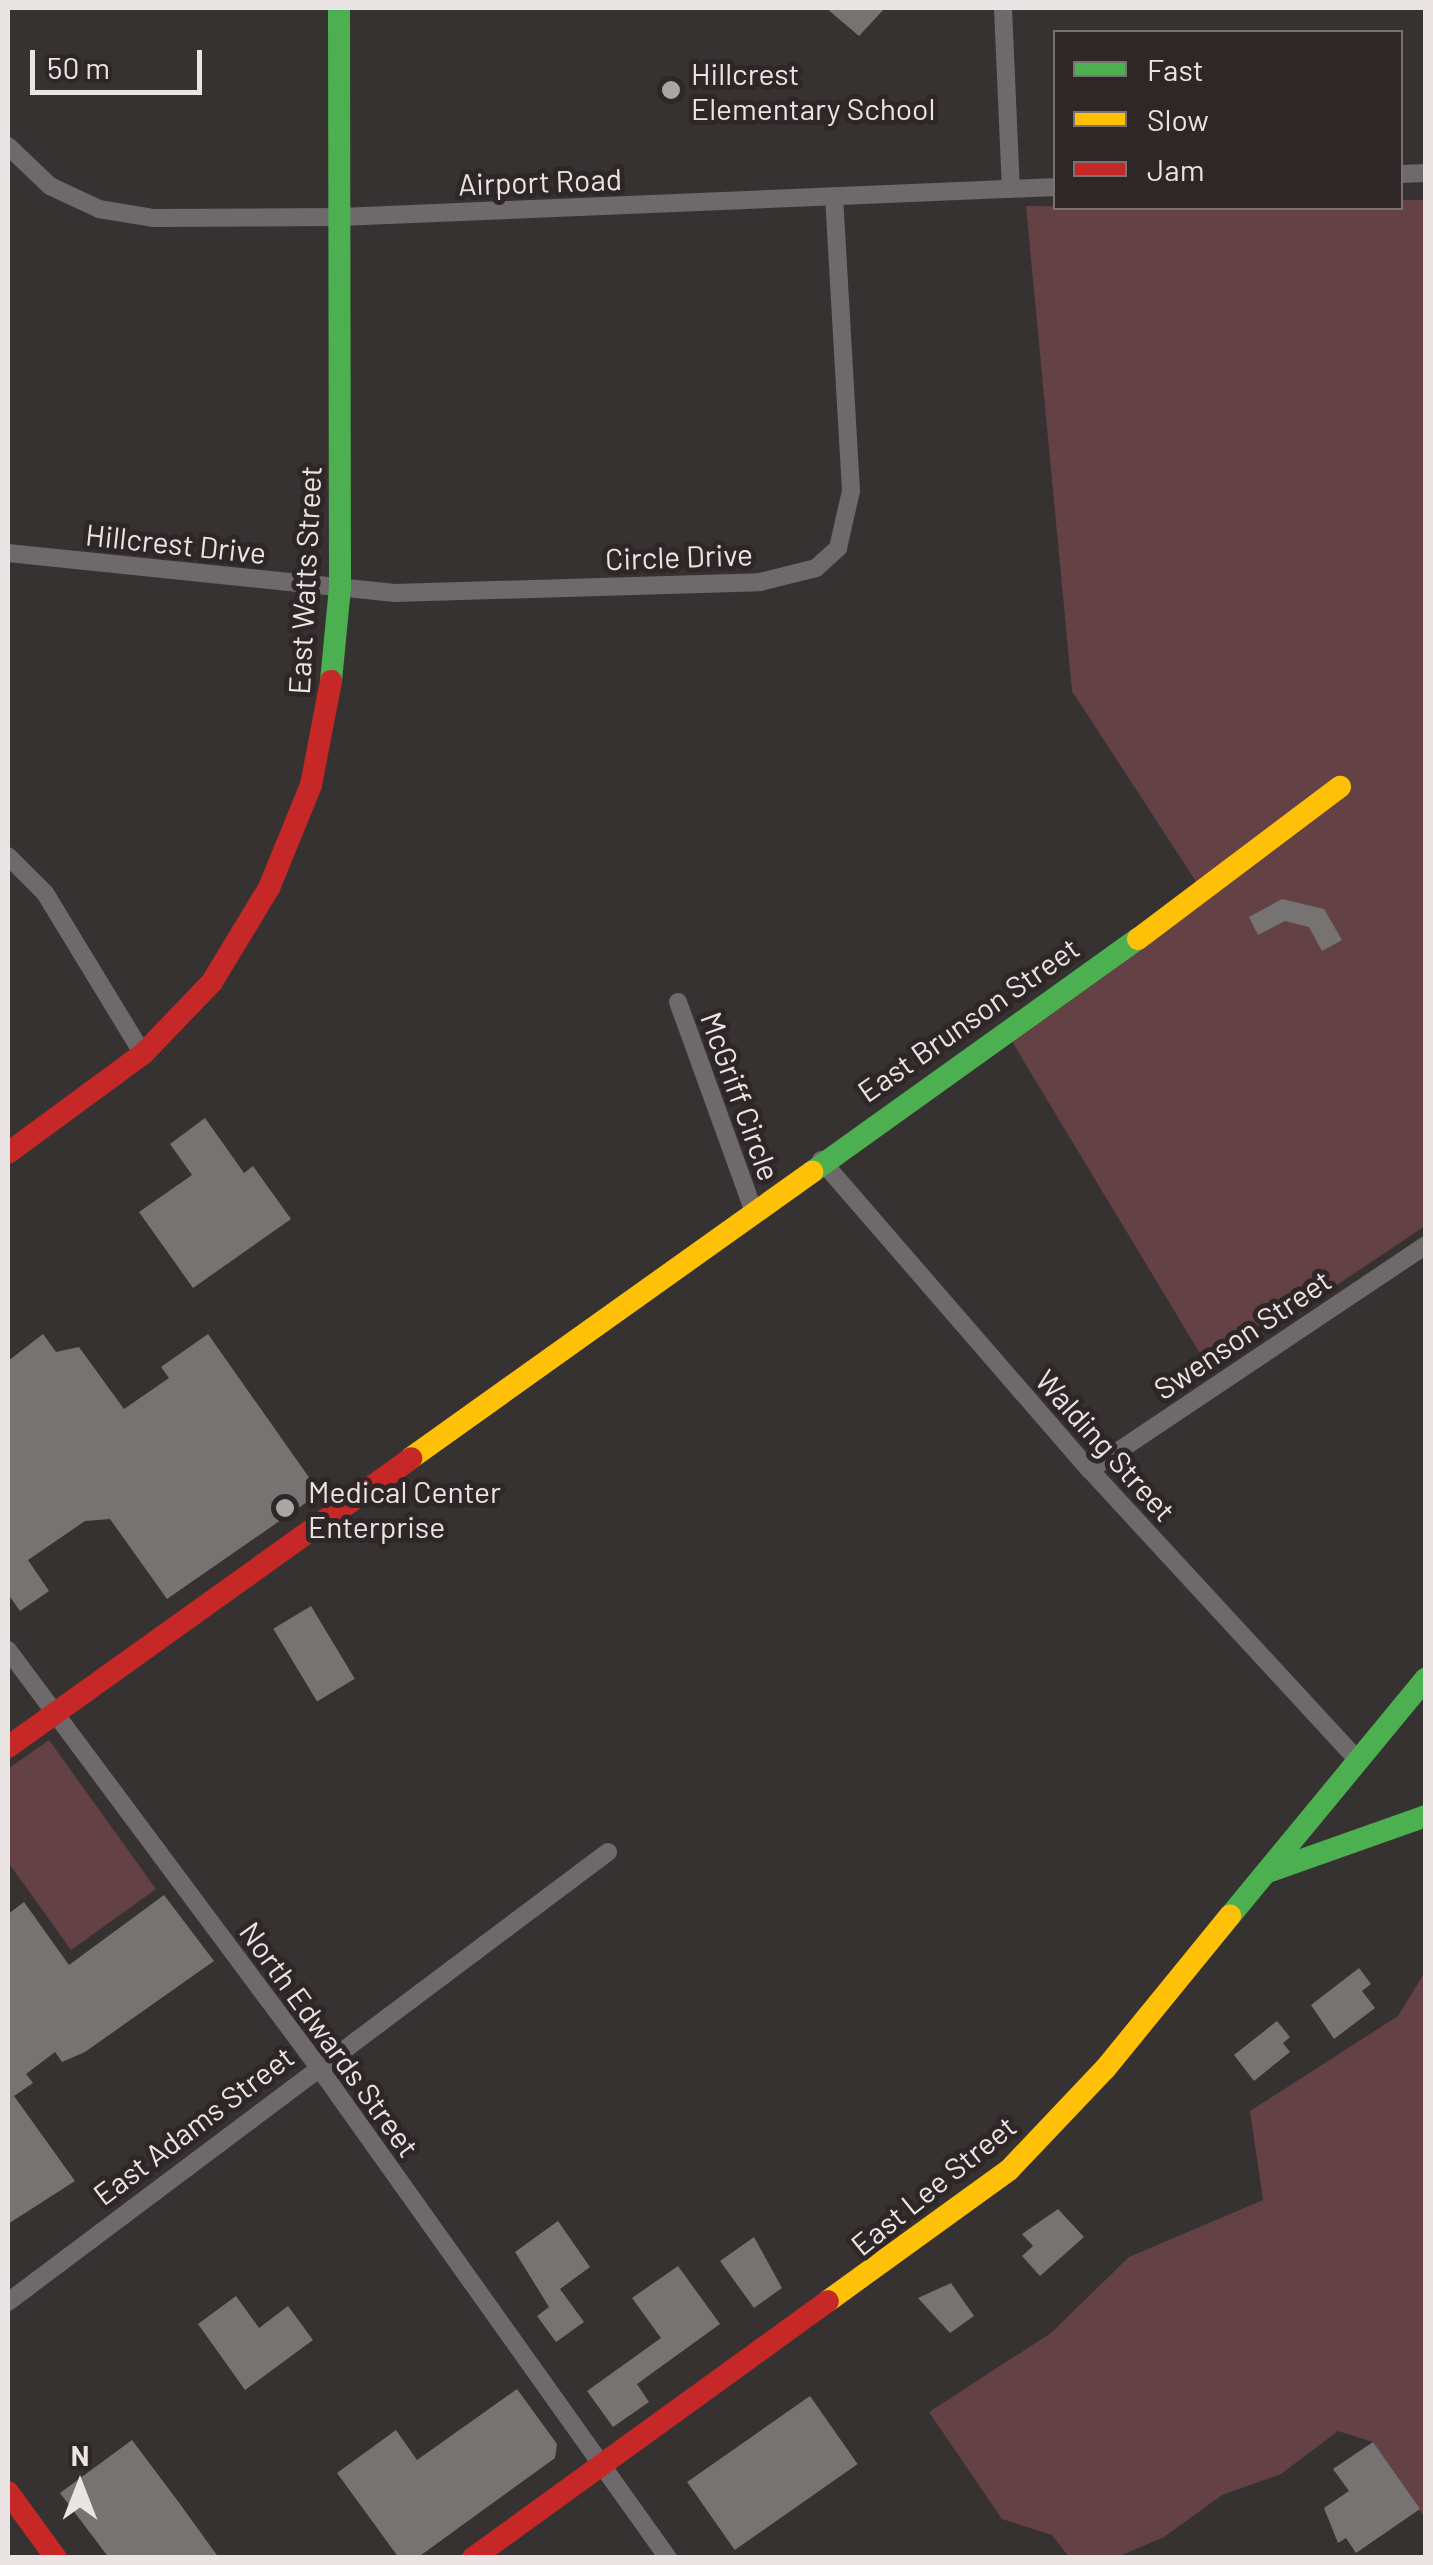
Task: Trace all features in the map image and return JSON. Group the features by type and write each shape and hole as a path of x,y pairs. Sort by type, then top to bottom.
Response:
{"street":[{"name":"East Watts Street","path":"8,1153 143,1054 212,982 277,870 325,732 340,588 339,8"},
{"path":"1003,8 1011,189"},
{"name":"Airport Road","path":"8,146 36,174 99,209 154,218 340,217 1053,187"},
{"name":"Circle Drive","path":"340,588 395,593 760,582 816,568 838,548 851,492 834,196"},
{"name":"Hillcrest Drive","path":"8,552 340,588"},
{"name":"East Brunson Street","path":"8,1747 821,1160 1300,823 1340,788"},
{"path":"8,856 45,893 143,1054"},
{"name":"McGriff Circle","path":"678,1002 753,1209"},
{"name":"Walding Street","path":"821,1160 1090,1470 1358,1760"},
{"name":"Swenson Street","path":"1090,1470 1426,1246"},
{"name":"North Edwards Street","path":"8,1650 317,2065 668,2558"},
{"name":"East Lee Street","path":"473,2558 1009,2170 1105,2069 1426,1678"},
{"path":"1268,1872 1426,1816"},
{"name":"East Adams Street","path":"8,2302 317,2065 608,1852"},
{"path":"8,2492 56,2558"}],"shaded area":[{"path":"1403,200 1425,200 1425,1226 1210,1370 1011,1040 1208,900 1072,691 1026,206 1053,206 1053,210 1403,210"},
{"path":"49,1740 156,1889 71,1950 8,1862 8,1769"},
{"path":"1425,1972 1425,2518 1373,2442 1338,2431 1281,2474 1222,2495 1164,2537 1117,2557 1069,2557 1052,2535 1002,2519 929,2412 1051,2333 1129,2257 1263,2200 1250,2111 1398,2016"}],"building":[{"name":"Hillcrest Elementary School","path":"826,8 885,8 859,36"},
{"path":"1282,899 1324,909 1342,940 1322,951 1309,927 1285,921 1258,935 1249,917"},
{"path":"205,1118 244,1173 253,1166 291,1219 193,1288 139,1212 192,1175 170,1144"},
{"path":"43,1334 56,1352 79,1347 124,1409 169,1378 161,1367 208,1334 320,1493 167,1599 110,1519 85,1521 28,1560 49,1591 20,1611 8,1594 8,1361"},
{"path":"311,1606 355,1679 317,1702 273,1629"},
{"path":"164,1895 214,1961 85,2052 62,2062 55,2052 26,2074 33,2083 14,2096 75,2181 8,2224 8,1914 24,1902 69,1965"},
{"path":"1359,1968 1371,1984 1362,1991 1375,2008 1334,2039 1311,2005"},
{"path":"1277,2021 1290,2037 1283,2043 1290,2052 1254,2081 1234,2055"},
{"path":"1058,2209 1084,2237 1040,2276 1022,2256 1033,2246 1022,2234"},
{"path":"558,2221 590,2267 560,2289 584,2322 556,2342 537,2316 549,2307 515,2252"},
{"path":"754,2237 782,2288 754,2308 720,2261"},
{"path":"678,2266 720,2324 637,2384 649,2402 613,2427 587,2391 661,2338 632,2298"},
{"path":"951,2283 974,2316 950,2333 918,2298"},
{"path":"236,2296 259,2328 288,2306 313,2340 245,2390 198,2324"},
{"path":"517,2389 557,2444 555,2458 417,2558 399,2558 337,2473 396,2430 417,2460"},
{"path":"810,2396 858,2464 735,2550 687,2482"},
{"path":"132,2440 219,2558 109,2558 60,2493"},
{"path":"1373,2442 1420,2509 1356,2553 1346,2538 1338,2543 1324,2508 1349,2491 1333,2469"}],"traffic: fast":[{"path":"331,681 340,588 339,8"},
{"path":"812,1172 1138,939"},
{"path":"1230,1916 1426,1678"},
{"path":"1268,1872 1426,1816"}],"traffic: slow":[{"path":"1138,939 1340,787"},
{"path":"411,1458 812,1172"},
{"path":"828,2301 1009,2170 1105,2069 1230,1916"}],"traffic: jam":[{"path":"8,1153 143,1054 212,982 269,888 311,785 331,681"},
{"path":"8,1747 411,1458"},
{"path":"473,2558 828,2301"},
{"path":"8,2492 56,2558"}],"place":[{"name":"Hillcrest Elementary School","path":"671,90"},
{"name":"Medical Center Enterprise","path":"285,1508"}]}
